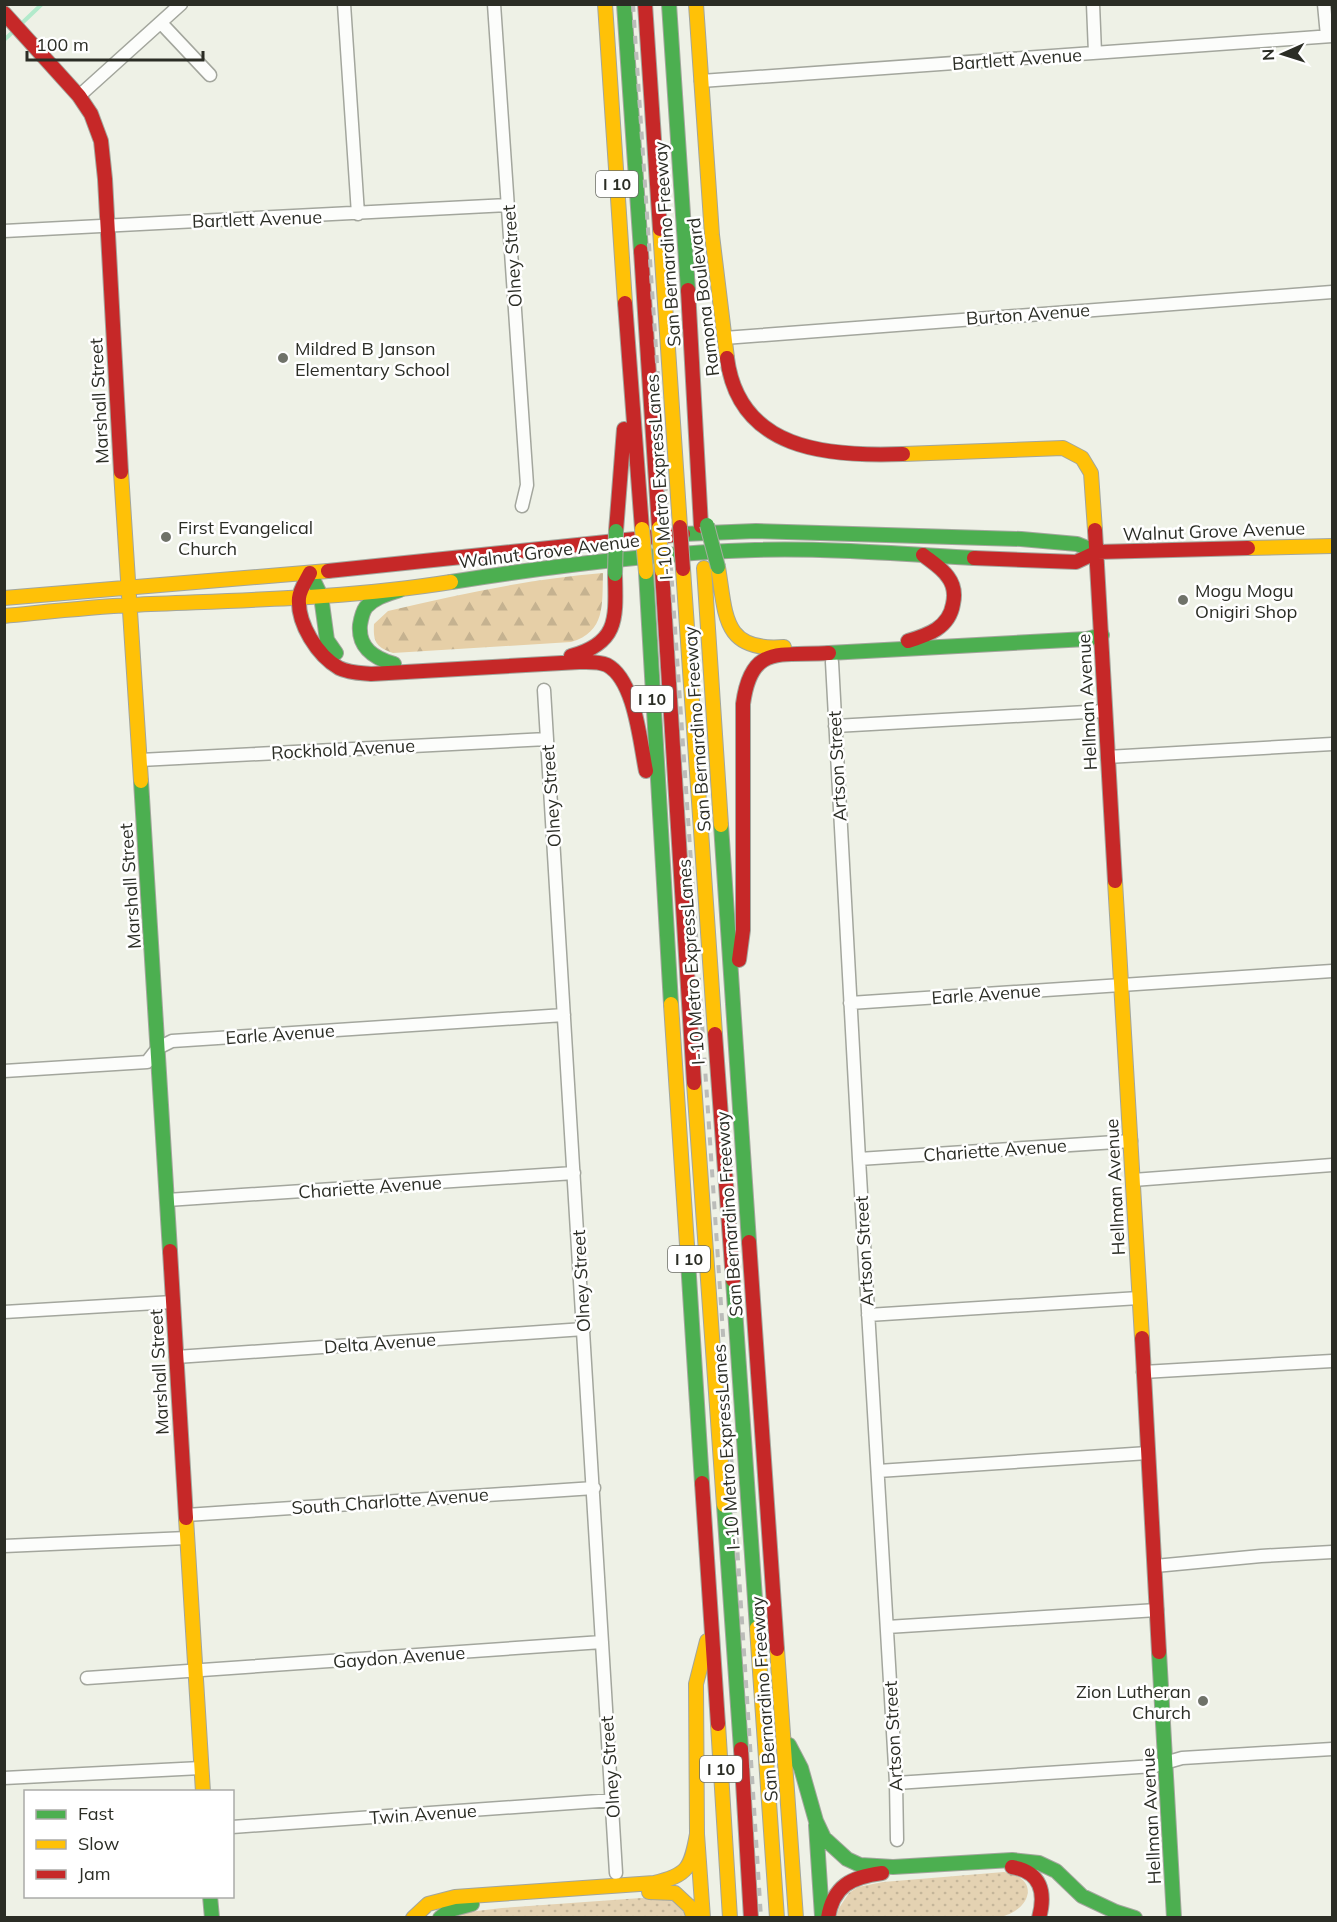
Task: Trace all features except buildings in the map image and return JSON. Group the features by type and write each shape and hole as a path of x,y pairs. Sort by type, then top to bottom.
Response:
{"main road":[{"name":"I 10","path":"605,4 629,363 646,572 659,827 730,1917"},
{"name":"I-10 Metro ExpressLanes","path":"624,4 694,1092 751,1917"},
{"name":"I-10 Metro ExpressLanes","path":"645,4 777,1917"},
{"name":"San Bernardino Freeway","path":"669,4 703,522 711,568 733,1011 796,1917"},
{"name":"Ramona Boulevard","path":"696,4 712,235 724,338 732,389 753,422 771,435 822,448 870,454 1064,448 1082,458"},
{"name":"Marshall Street","path":"7,16 79,96 91,114 101,141 125,559 129,588 140,760 203,1790"},
{"path":"310,573 321,596 327,640 331,649 337,655 355,663 394,664 572,656 592,651 604,641 614,624 616,609 616,531 629,363"},
{"name":"Hellman Avenue","path":"1082,458 1087,464 1093,482 1104,711 1131,1141 1174,1917"},
{"name":"Walnut Grove Avenue","path":"4,598 310,573 663,535 756,531 1021,539 1077,544 1097,552 1332,546"},
{"name":"Walnut Grove Avenue","path":"4,616 130,605 299,598 400,590 560,565 665,555 758,550 1076,562 1097,552"},
{"path":"908,641 928,636 940,628 948,619 953,606 954,592 951,581 923,555"},
{"path":"711,568 729,624 741,641 751,646 767,648 1087,632 1102,635"},
{"path":"310,573 299,598 302,618 319,648 329,661 340,669 356,673 579,662 606,664 615,671 628,694 659,827"},
{"path":"394,664 381,661 363,647 360,628 365,608 380,596 400,590"},
{"path":"733,1011 743,930 743,704 749,676 754,666 771,656 1087,639 1102,635"},
{"path":"703,1917 696,1834 696,1684 712,1620"},
{"path":"785,1738 801,1768 816,1821 824,1838 836,1850 860,1865 893,1867 1012,1860 1039,1863 1056,1871 1082,1896 1101,1906 1135,1917"},
{"path":"816,1821 822,1917"},
{"path":"413,1917 428,1904 455,1897 654,1883 675,1878 685,1874 690,1866 696,1834"},
{"path":"828,1917 832,1899 838,1890 855,1878 867,1874 1008,1867 1030,1871 1037,1878 1041,1904 1039,1917"},
{"path":"440,1917 450,1910 466,1905 503,1900 665,1892 675,1893 682,1899 690,1907 694,1917"},
{"path":"210,1898 212,1917"}],"street":[{"path":"79,96 162,24 181,4"},
{"path":"344,4 358,214"},
{"name":"Olney Street","path":"494,4 527,485 522,506"},
{"path":"1093,4 1095,53"},
{"path":"1324,4 1330,36"},
{"path":"162,24 210,75"},
{"name":"Bartlett Avenue","path":"701,81 1330,36"},
{"name":"Bartlett Avenue","path":"4,231 508,206"},
{"name":"Burton Avenue","path":"724,338 1332,292"},
{"name":"Artson Street","path":"832,662 896,1783 897,1840"},
{"name":"Olney Street","path":"544,690 616,1873"},
{"path":"835,726 1104,711"},
{"name":"Rockhold Avenue","path":"140,760 547,739"},
{"path":"1107,757 1332,744"},
{"name":"Earle Avenue","path":"850,1003 1332,971"},
{"name":"Earle Avenue","path":"4,1071 147,1062 158,1048 172,1041 564,1015"},
{"name":"Chariette Avenue","path":"859,1159 1131,1141"},
{"path":"1133,1180 1332,1165"},
{"name":"Chariette Avenue","path":"166,1200 574,1173"},
{"path":"868,1315 1139,1298"},
{"path":"4,1312 173,1302"},
{"name":"Delta Avenue","path":"176,1357 584,1329"},
{"path":"1143,1372 1332,1361"},
{"path":"878,1471 1148,1453"},
{"name":"South Charlotte Avenue","path":"186,1515 594,1488"},
{"path":"4,1546 187,1538"},
{"path":"1155,1566 1332,1552"},
{"path":"887,1627 1157,1610"},
{"name":"Gaydon Avenue","path":"87,1678 602,1642"},
{"path":"896,1783 1154,1766 1182,1758 1332,1749"},
{"path":"4,1778 201,1768"},
{"name":"Twin Avenue","path":"234,1827 613,1800"}],"shaded area":[{"path":"1004,1872 1016,1875 1024,1881 1028,1894 1019,1908 1000,1917 836,1918 839,1908 849,1893 858,1887 883,1882"},
{"path":"655,1897 671,1899 690,1918 454,1918 468,1912 502,1908"}],"green space":[{"path":"603,573 602,606 596,624 591,631 571,642 393,653 379,646 375,640 374,624 388,611 495,588"}],"waterway":[{"path":"20,25 42,4"},
{"path":"4,40 15,30"}],"railway":[{"path":"633,4 761,1918"}],"traffic: fast":[{"path":"624,4 641,251"},
{"path":"669,4 688,290"},
{"path":"707,525 718,567"},
{"path":"615,574 616,531"},
{"path":"683,534 756,531 1021,539 1077,544 1097,552"},
{"path":"451,582 603,561 755,550 810,550 974,558"},
{"path":"646,572 671,1004"},
{"path":"310,573 321,596 327,640 336,653"},
{"path":"394,664 380,659 369,651 362,640 360,625 366,607 382,596 400,590"},
{"path":"829,653 1087,639 1102,635"},
{"path":"141,781 170,1251"},
{"path":"721,825 749,1242"},
{"path":"687,1245 702,1483"},
{"path":"733,1280 757,1628"},
{"path":"724,1505 741,1749"},
{"path":"1159,1652 1174,1918"},
{"path":"789,1745 801,1768 816,1821 824,1838 847,1859 860,1865 893,1867 1012,1860 1039,1863 1056,1871 1082,1896 1135,1918"},
{"path":"816,1825 822,1916"},
{"path":"210,1898 212,1918"},
{"path":"440,1918 450,1910 472,1904"}],"traffic: slow":[{"path":"605,4 625,303"},
{"path":"696,4 712,235 727,358"},
{"path":"660,229 680,527"},
{"path":"903,454 1063,448 1082,458 1091,473 1095,530"},
{"path":"121,472 141,781"},
{"path":"659,528 662,571"},
{"path":"642,529 646,572"},
{"path":"1248,548 1332,546"},
{"path":"718,567 726,615 738,637 764,647 784,647"},
{"path":"704,568 721,825"},
{"path":"683,569 715,1034"},
{"path":"4,598 328,571"},
{"path":"4,616 116,606 332,595 451,582"},
{"path":"1115,881 1142,1338"},
{"path":"671,1004 687,1245"},
{"path":"694,1083 724,1505"},
{"path":"186,1518 203,1790"},
{"path":"757,1628 777,1918"},
{"path":"703,1918 697,1834 696,1684 707,1641"},
{"path":"777,1649 796,1918"},
{"path":"718,1724 730,1918"},
{"path":"413,1918 428,1904 455,1897 654,1883 665,1880 674,1877 686,1868 693,1855 697,1834"},
{"path":"649,1892 675,1893 690,1907 694,1918"}],"traffic: jam":[{"path":"645,4 660,229"},
{"path":"4,13 79,96 91,114 101,141 121,472"},
{"path":"641,251 659,528"},
{"path":"688,290 701,526"},
{"path":"625,303 642,529"},
{"path":"727,358 735,389 749,412 768,430 791,442 817,449 874,455 903,454"},
{"path":"616,531 624,429"},
{"path":"680,527 683,569"},
{"path":"1095,530 1115,881"},
{"path":"328,571 683,534"},
{"path":"974,558 1076,562 1097,552 1248,548"},
{"path":"908,641 930,633 942,625 951,612 954,601 953,587 948,577 923,555"},
{"path":"662,571 694,1083"},
{"path":"310,573 299,598 301,618 310,638 324,656 331,663 347,671 371,674 579,662 597,662 607,665 624,684 630,697 646,771"},
{"path":"571,656 587,651 598,644 611,627 615,604 615,574"},
{"path":"739,960 743,930 743,704 747,685 753,671 761,662 770,657 829,653"},
{"path":"715,1034 733,1280"},
{"path":"749,1242 777,1649"},
{"path":"170,1251 186,1518"},
{"path":"1142,1338 1159,1652"},
{"path":"702,1483 718,1724"},
{"path":"741,1749 751,1918"},
{"path":"1012,1867 1029,1873 1039,1885 1042,1900 1039,1918"},
{"path":"828,1918 834,1898 845,1885 861,1877 882,1873"}],"place":[{"name":"Mildred B Janson Elementary School","path":"283,358"},
{"name":"First Evangelical Church","path":"166,537"},
{"name":"Mogu Mogu Onigiri Shop","path":"1183,600"},
{"name":"Zion Lutheran Church","path":"1203,1701"}]}
